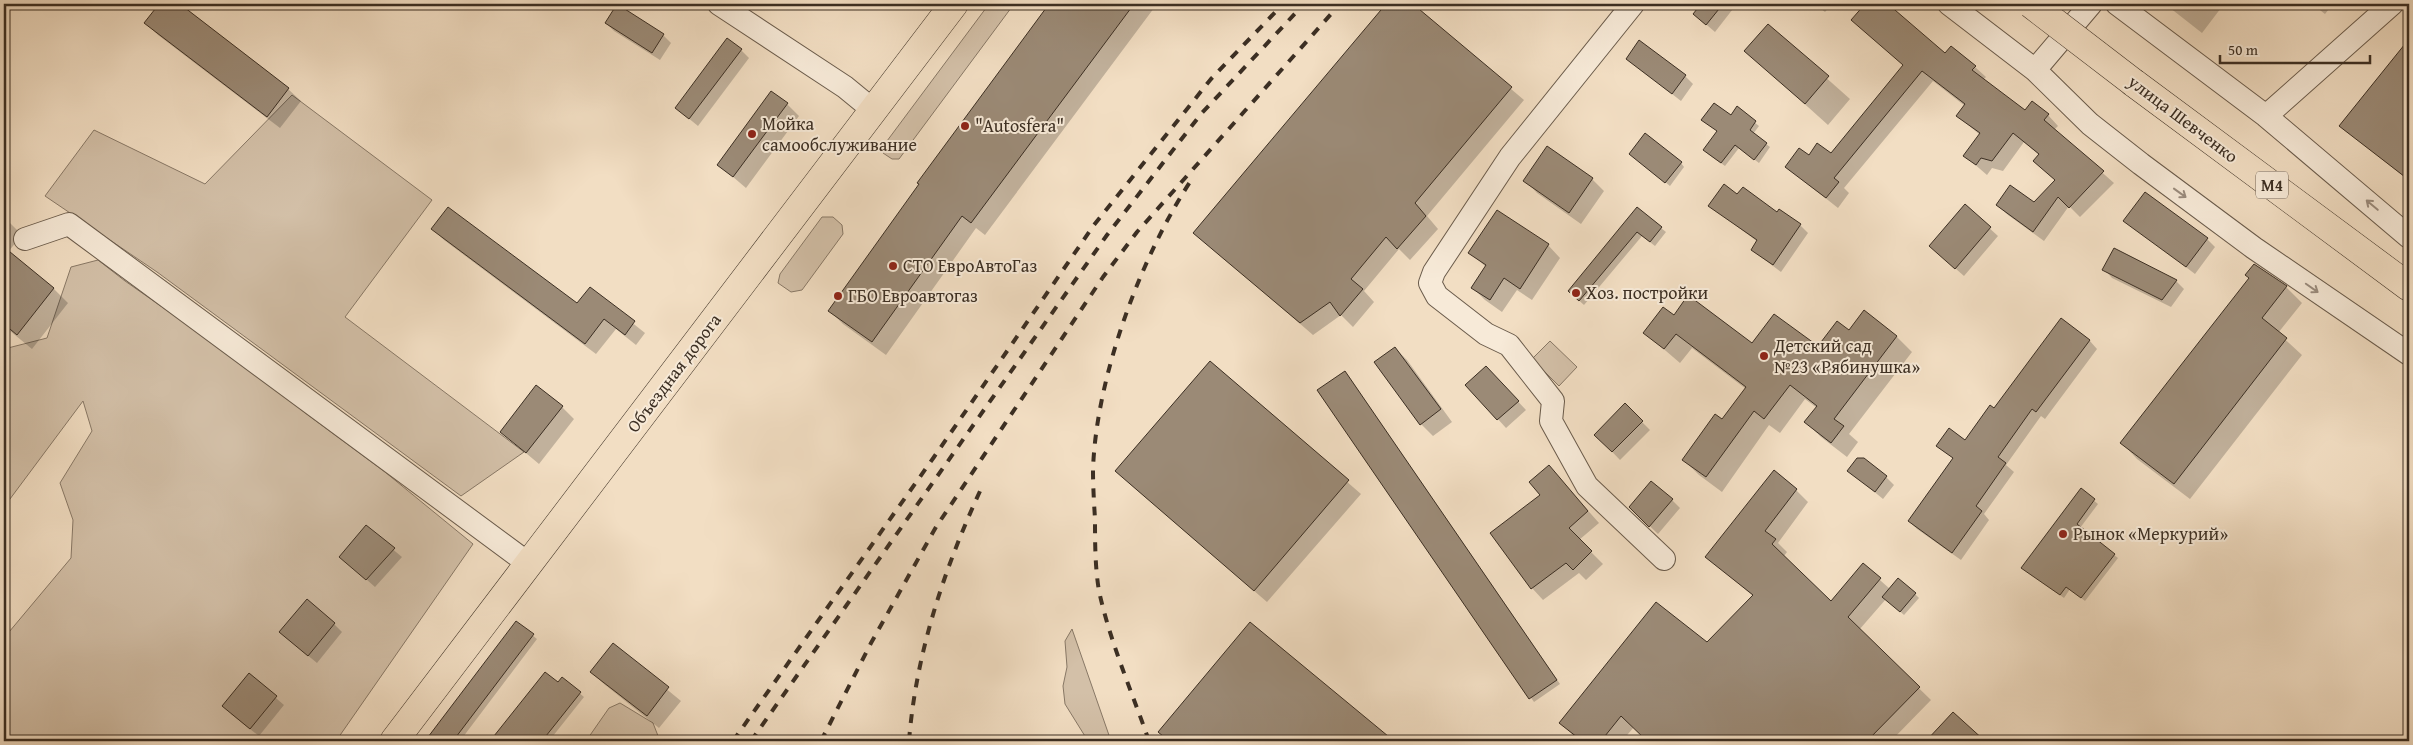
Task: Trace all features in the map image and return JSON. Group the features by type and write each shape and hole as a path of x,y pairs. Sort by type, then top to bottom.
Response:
{"main road":[{"name":"Объездная дорога","path":"394,741 954,4"},
{"name":"улица Шевченко","path":"2030,4 2409,287"}],"street":[{"path":"720,4 845,87 874,110"},
{"path":"1633,4 1510,157 1434,272 1430,284 1437,296 1486,334 1509,345 1553,401 1550,421 1587,486 1664,559"},
{"path":"1949,4 2035,70 2090,124 2141,164 2254,248 2409,354"},
{"path":"2035,70 2091,4"},
{"path":"2117,4 2266,116 2409,236"},
{"path":"2266,116 2392,4"},
{"path":"25,239 68,224 529,564"}],"shaded area":[{"path":"989,4 1014,4 899,159 892,159 883,153 884,145"},
{"path":"292,95 432,200 345,317 524,452 461,496 157,272 45,196 94,130 205,184"},
{"path":"822,217 833,217 842,225 843,234 802,290 791,292 778,283 780,274"},
{"path":"98,260 271,383 304,412 385,472 473,544 336,741 4,741 4,638 71,558 73,520 60,483 92,431 83,401 4,507 4,349 47,338 71,267"},
{"path":"1550,341 1577,367 1559,386 1532,359"},
{"path":"1072,629 1111,741 1088,741 1065,704 1063,686 1067,667 1065,641"},
{"path":"620,703 653,723 660,741 586,741 609,708"}],"building":[{"path":"159,4 180,4 289,88 267,117 144,23"},
{"path":"617,4 664,34 652,53 605,23"},
{"path":"1049,4 1134,4 971,223 962,216 872,342 828,311 919,184 917,183"},
{"path":"1386,4 1413,4 1512,87 1415,203 1426,216 1397,249 1386,237 1351,279 1363,289 1340,316 1330,302 1300,323 1193,233"},
{"path":"1701,4 1723,4 1706,25 1693,14"},
{"path":"1865,4 1888,4 1945,53 1951,46 1976,66 1972,70 2025,110 2032,101 2049,114 2044,120 2104,171 2069,208 2058,197 2033,232 1996,205 2010,185 2034,202 2055,180 2033,161 2039,154 2013,133 1992,161 1981,158 1976,165 1963,156 1980,133 1956,116 1965,104 1922,71 1834,178 1839,182 1826,198 1785,167 1799,148 1809,155 1817,143 1831,153 1903,65 1851,20"},
{"path":"1768,24 1829,76 1805,104 1744,51"},
{"path":"727,38 742,49 689,119 675,108"},
{"path":"2409,39 2409,180 2339,126"},
{"path":"1639,40 1686,75 1672,94 1626,59"},
{"name":"Мойка самообслуживание","path":"771,91 788,103 733,177 717,165"},
{"path":"1714,103 1731,115 1737,106 1756,121 1750,130 1767,143 1754,160 1735,145 1721,163 1703,150 1717,131 1701,120"},
{"path":"1645,133 1682,162 1665,183 1629,154"},
{"path":"1547,146 1593,178 1569,213 1523,181"},
{"path":"1724,184 1737,194 1743,187 1777,212 1779,209 1801,224 1773,265 1751,250 1757,240 1708,206"},
{"path":"2145,192 2208,238 2186,267 2123,221"},
{"path":"1965,204 1991,227 1955,269 1929,246"},
{"path":"448,207 577,303 590,287 635,321 625,335 604,319 585,344 431,229"},
{"path":"1637,207 1662,227 1650,242 1637,232 1579,301 1568,291"},
{"path":"1497,210 1549,244 1520,289 1504,278 1490,300 1471,288 1486,265 1468,253"},
{"path":"4,247 54,288 17,335 4,324"},
{"path":"2114,248 2177,280 2162,300 2102,270"},
{"path":"2254,264 2287,286 2262,318 2287,338 2174,484 2120,443 2249,278 2245,275"},
{"path":"1688,295 1752,343 1774,314 1818,346 1837,321 1849,330 1864,310 1897,336 1834,419 1844,426 1831,443 1804,422 1817,406 1790,385 1764,419 1754,411 1706,477 1682,460 1715,414 1722,419 1746,387 1676,334 1664,349 1643,333 1663,307 1674,315"},
{"path":"2061,318 2090,340 2036,412 2032,409 1998,457 2006,463 1976,506 1982,511 1952,553 1908,521 1953,458 1936,446 1949,428 1965,440 1990,405 1994,408"},
{"path":"1395,347 1441,409 1420,425 1374,362"},
{"path":"1210,361 1349,480 1254,591 1115,471"},
{"path":"1486,366 1519,401 1497,420 1465,385"},
{"path":"1345,371 1557,680 1529,699 1317,390"},
{"path":"536,385 563,406 526,453 500,432"},
{"path":"1625,403 1643,421 1612,452 1594,435"},
{"path":"1857,458 1864,458 1887,476 1875,492 1847,471"},
{"path":"1549,465 1588,511 1569,528 1592,551 1573,570 1566,563 1531,589 1490,533 1540,495 1529,482"},
{"path":"1774,470 1797,489 1765,531 1776,539 1772,544 1831,601 1863,563 1881,578 1848,617 1920,687 1867,741 1647,741 1621,716 1601,741 1582,741 1559,723 1656,602 1707,642 1753,595 1705,557"},
{"path":"1651,481 1673,499 1649,527 1629,507"},
{"path":"2081,488 2095,499 2077,524 2115,554 2081,598 2066,587 2060,595 2021,568"},
{"path":"366,525 395,548 366,580 339,557"},
{"path":"1898,578 1916,593 1900,612 1882,597"},
{"path":"307,599 335,623 308,656 279,632"},
{"path":"516,621 534,634 453,741 425,741"},
{"path":"1250,622 1394,741 1169,741 1158,732"},
{"path":"613,643 669,687 647,716 590,672"},
{"path":"545,672 558,682 562,677 581,692 542,741 490,741"},
{"path":"249,673 277,696 250,729 222,706"},
{"path":"1953,712 1985,741 1926,741"}],"railway":[{"path":"733,741 934,457 1094,225 1211,79 1283,4"},
{"path":"751,741 1107,235 1201,114 1304,4"},
{"path":"821,741 871,643 936,527 1103,277 1137,232 1340,4"},
{"path":"1149,741 1115,648 1099,591 1093,470 1096,434 1103,395 1125,317 1157,241 1194,176"},
{"path":"909,741 918,676 934,612 955,550 981,489"}],"place":[{"name":"\"Autosfera\"","path":"965,126"},
{"name":"Мойка самообслуживание","path":"752,134"},
{"name":"СТО ЕвроАвтоГаз","path":"893,266"},
{"name":"Хоз. постройки","path":"1576,293"},
{"name":"ГБО Евроавтогаз","path":"838,296"},
{"name":"Детский сад №23 «Рябинушка»","path":"1764,356"},
{"name":"Рынок «Меркурий»","path":"2063,534"}]}
